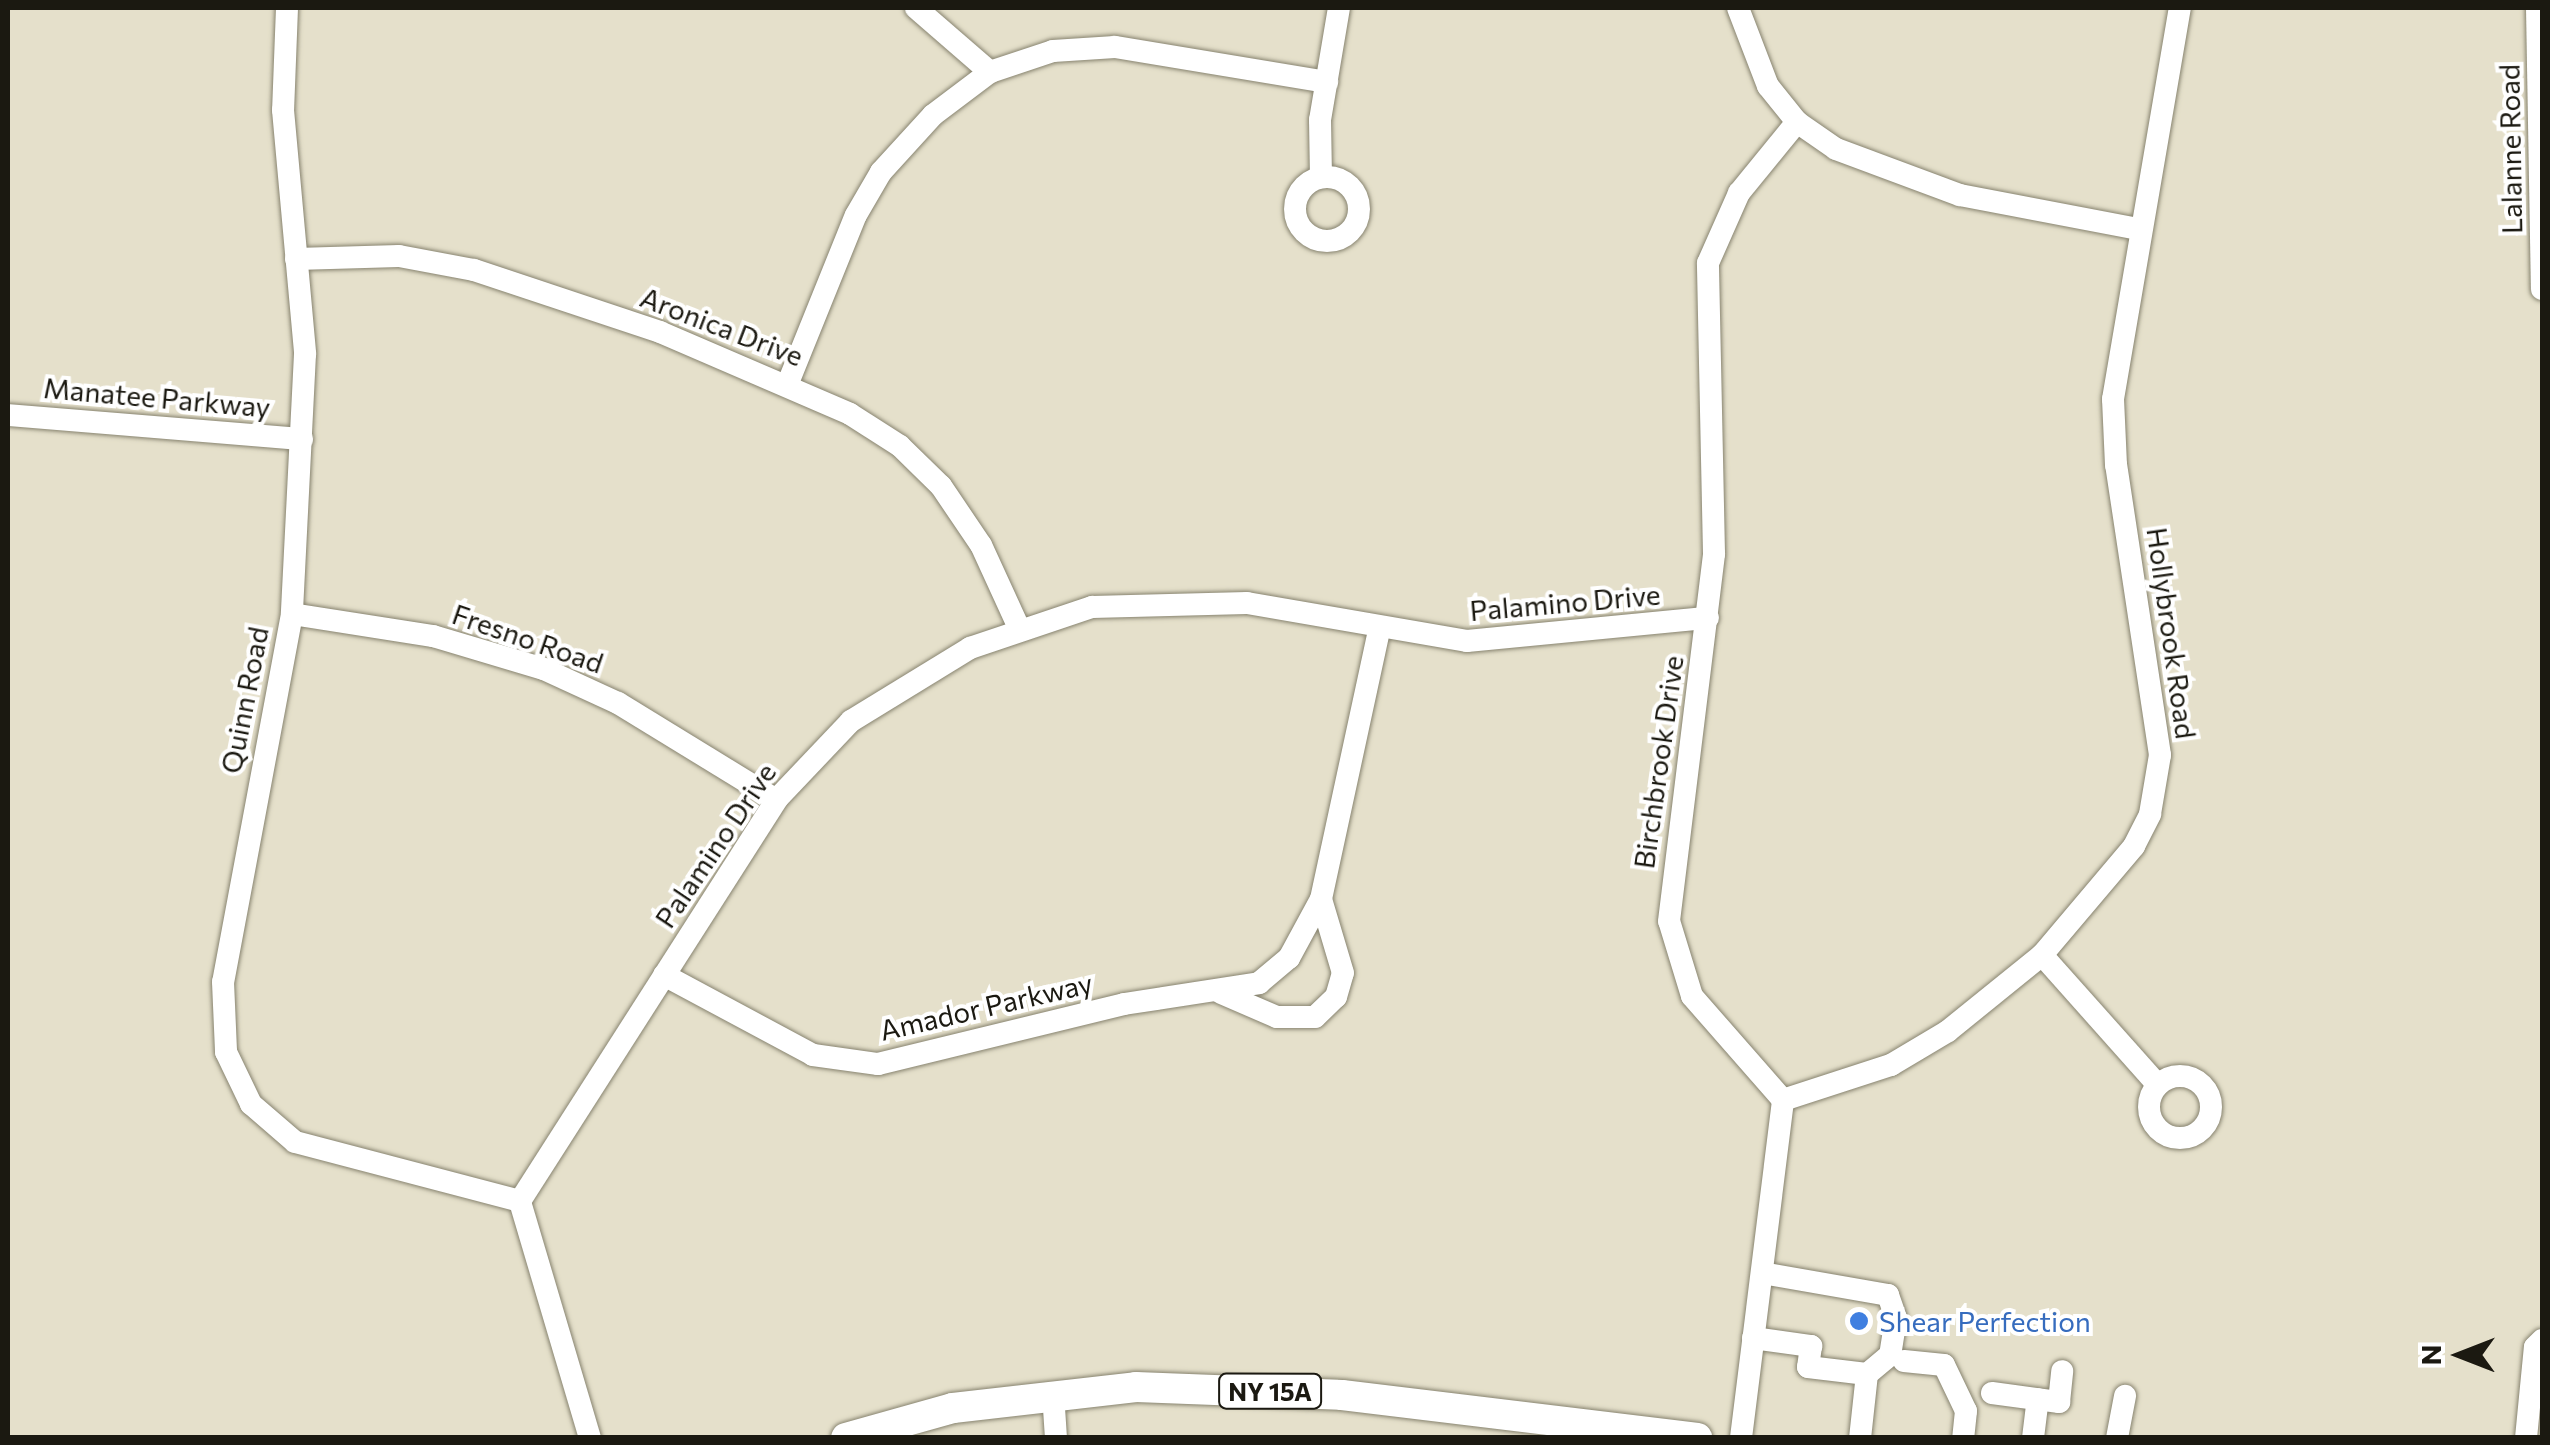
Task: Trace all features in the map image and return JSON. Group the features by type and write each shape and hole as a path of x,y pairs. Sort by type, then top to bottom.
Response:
{"main road":[{"name":"NY 15A","path":"846,1438 906,1430 1053,1393 1240,1388 1497,1426 1697,1438"}],"street":[{"name":"Quinn Road","path":"287,8 283,110 305,354 292,614 223,982 221,1020 234,1079 269,1125 295,1142 520,1202"},
{"path":"916,8 990,72"},
{"path":"1321,177 1326,82 1339,8"},
{"path":"1738,8 1768,86 1797,122 1893,175 2009,208 2138,229"},
{"name":"Hollybrook Road","path":"1782,1100 1920,1050 2042,955 2134,846 2158,782 2154,692 2112,432 2116,363 2138,229 2172,82 2180,8"},
{"name":"Lalanne Road","path":"2536,8 2541,101 2542,289"},
{"path":"788,383 856,215 881,172 933,115 990,72 1054,51 1115,47 1326,82"},
{"name":"Birchbrook Drive","path":"1782,1100 1692,996 1669,921 1708,618 1715,437 1708,263 1739,193 1797,122"},
{"name":"Aronica Drive","path":"296,259 436,260 660,332 788,383 876,429 924,467 981,545 1018,628"},
{"name":"Manatee Parkway","path":"8,415 302,439"},
{"name":"Palamino Drive","path":"520,1202 776,800 851,721 951,657 1018,628 1092,607 1194,600 1282,607 1379,631 1497,642 1708,618"},
{"name":"Fresno Road","path":"292,614 433,636 544,670 618,703 776,800"},
{"name":"Amador Parkway","path":"664,975 780,1039 844,1064 918,1058 1124,1004 1222,993 1259,983 1289,958 1322,899 1379,631"},
{"name":"Amador Parkway","path":"1222,993 1277,1017 1314,1017 1336,997 1343,973 1322,899"},
{"path":"2042,955 2158,1085"},
{"path":"1741,1438 1782,1100"},
{"path":"520,1202 590,1438"},
{"path":"1762,1272 1888,1295 1896,1318 1890,1355 1867,1374 1860,1438"},
{"path":"1753,1338 1811,1346 1808,1367 1867,1374"},
{"path":"2526,1438 2534,1347 2542,1340"},
{"path":"1904,1361 1944,1365 1966,1411 1963,1438"},
{"path":"1992,1393 2058,1402 2062,1372"},
{"path":"1053,1393 1056,1438"},
{"path":"2117,1438 2125,1396"},
{"path":"2033,1438 2038,1399"}],"place":[{"name":"Shear Perfection","path":"1859,1321"}]}
